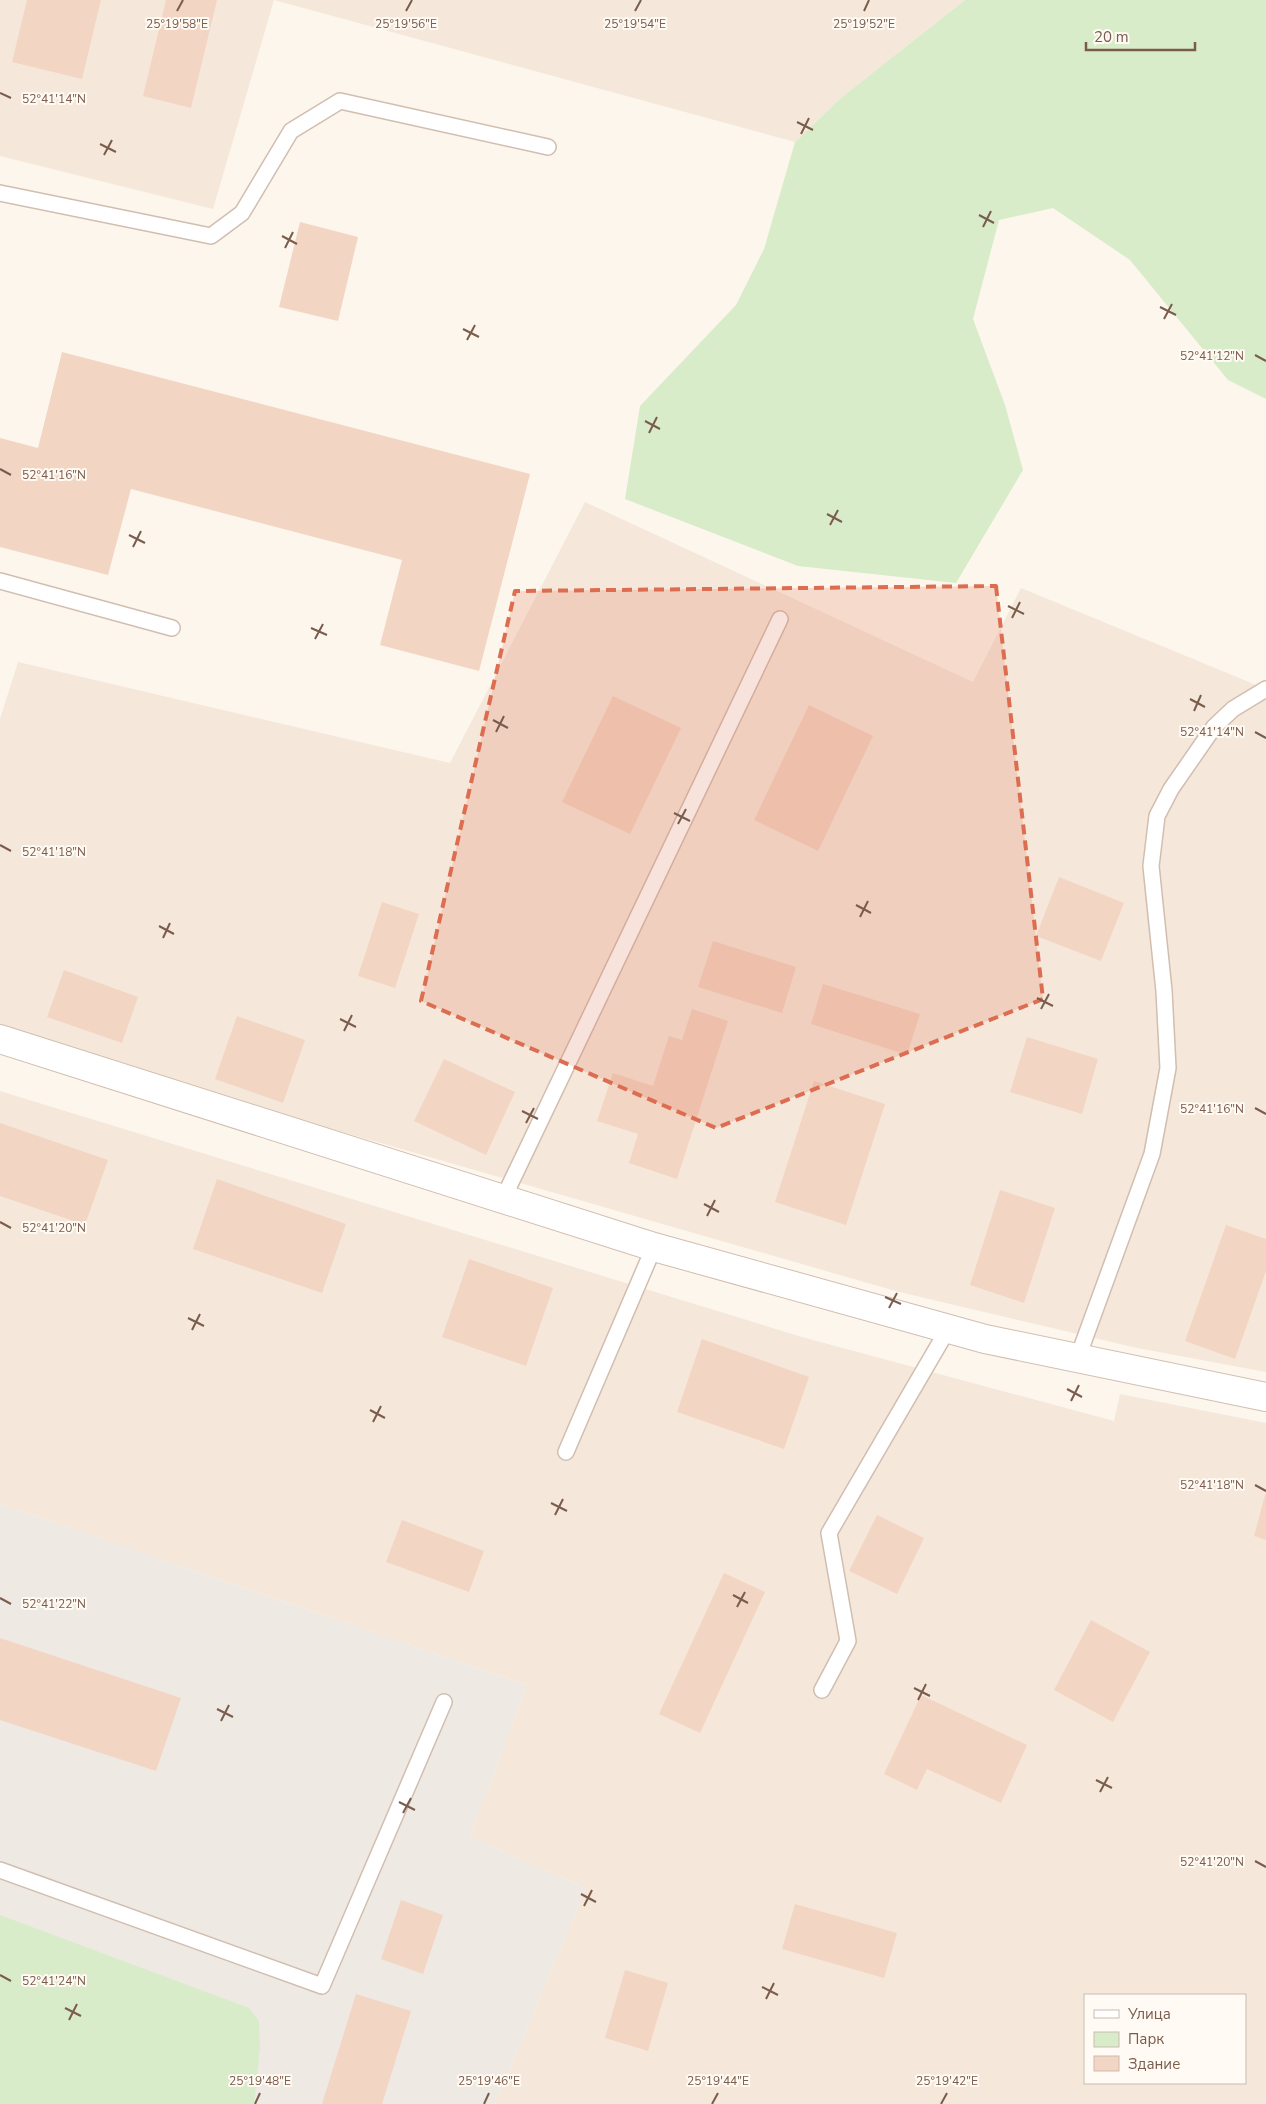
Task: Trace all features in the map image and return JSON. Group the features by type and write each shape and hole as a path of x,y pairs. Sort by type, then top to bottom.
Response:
{"street":[{"path":"0,1040 654,1247 985,1338 1266,1397"}],"lane":[{"path":"0,193 211,236 242,213 291,131 340,101 548,147"},
{"path":"0,581 172,628"},
{"path":"503,1199 780,619"},
{"path":"1078,1357 1152,1154 1168,1068 1164,991 1151,866 1157,816 1171,789 1214,727 1233,709 1266,689"},
{"path":"566,1452 654,1247"},
{"path":"822,1690 848,1641 829,1533 948,1328"},
{"path":"0,1870 322,1986 444,1702"}],"highlighted area":[{"path":"996,586 1043,999 716,1128 421,1001 515,591"}],"shaded area":[{"path":"0,0 274,0 213,209 0,156"},
{"path":"274,0 965,0 842,97 795,142"},
{"path":"585,502 973,682 1021,588 1266,689 1266,1372 1137,1348 899,1292 325,1127 0,1024 0,719 18,662 450,763"},
{"path":"0,1091 802,1337 1114,1421 1120,1394 1266,1423 1266,2104 495,2104 586,1888 470,1837 527,1685 0,1504"},
{"path":"0,1504 527,1685 470,1837 586,1888 495,2104 0,2104"}],"green space":[{"path":"965,0 1266,0 1266,399 1228,380 1130,260 1053,208 999,220 973,319 1005,405 1023,470 956,583 798,566 625,499 640,406 736,305 764,249 795,142 842,97"},
{"path":"0,1915 249,2008 259,2021 260,2048 254,2104 0,2104"}],"building":[{"path":"27,0 101,0 82,79 12,62"},
{"path":"166,0 217,0 191,108 143,96"},
{"path":"300,222 358,237 338,321 279,307"},
{"path":"62,352 530,474 479,671 380,645 402,560 131,489 108,575 0,547 0,438 38,448"},
{"path":"613,696 681,728 630,834 562,802"},
{"path":"809,705 873,736 818,851 754,820"},
{"path":"1059,877 1124,903 1101,961 1036,936"},
{"path":"382,902 419,914 395,988 358,976"},
{"path":"713,941 796,967 782,1013 698,987"},
{"path":"64,970 138,997 122,1043 47,1017"},
{"path":"823,984 920,1014 907,1055 811,1024"},
{"path":"692,1009 728,1021 677,1179 629,1163 638,1134 597,1121 613,1073 653,1086 669,1036 682,1040"},
{"path":"237,1016 305,1040 283,1103 215,1079"},
{"path":"1027,1037 1098,1059 1082,1114 1010,1092"},
{"path":"444,1059 515,1092 486,1155 414,1121"},
{"path":"814,1081 885,1104 846,1225 775,1202"},
{"path":"0,1123 108,1160 85,1225 0,1196"},
{"path":"217,1179 346,1224 322,1293 193,1249"},
{"path":"1000,1190 1055,1208 1024,1303 970,1285"},
{"path":"1226,1225 1266,1239 1266,1271 1235,1359 1185,1341"},
{"path":"469,1259 553,1288 526,1366 442,1337"},
{"path":"702,1339 809,1377 784,1449 677,1412"},
{"path":"1266,1495 1266,1540 1254,1536"},
{"path":"877,1515 924,1538 897,1594 849,1571"},
{"path":"402,1520 484,1551 469,1592 386,1562"},
{"path":"724,1573 765,1592 700,1733 659,1714"},
{"path":"1091,1620 1150,1652 1113,1722 1054,1690"},
{"path":"0,1638 181,1698 156,1771 0,1720"},
{"path":"921,1695 1027,1745 1001,1803 927,1769 917,1790 884,1774"},
{"path":"401,1900 443,1915 423,1974 381,1959"},
{"path":"795,1904 897,1933 884,1978 782,1949"},
{"path":"625,1970 668,1983 648,2051 605,2038"},
{"path":"356,1994 411,2011 382,2104 322,2104"}]}
